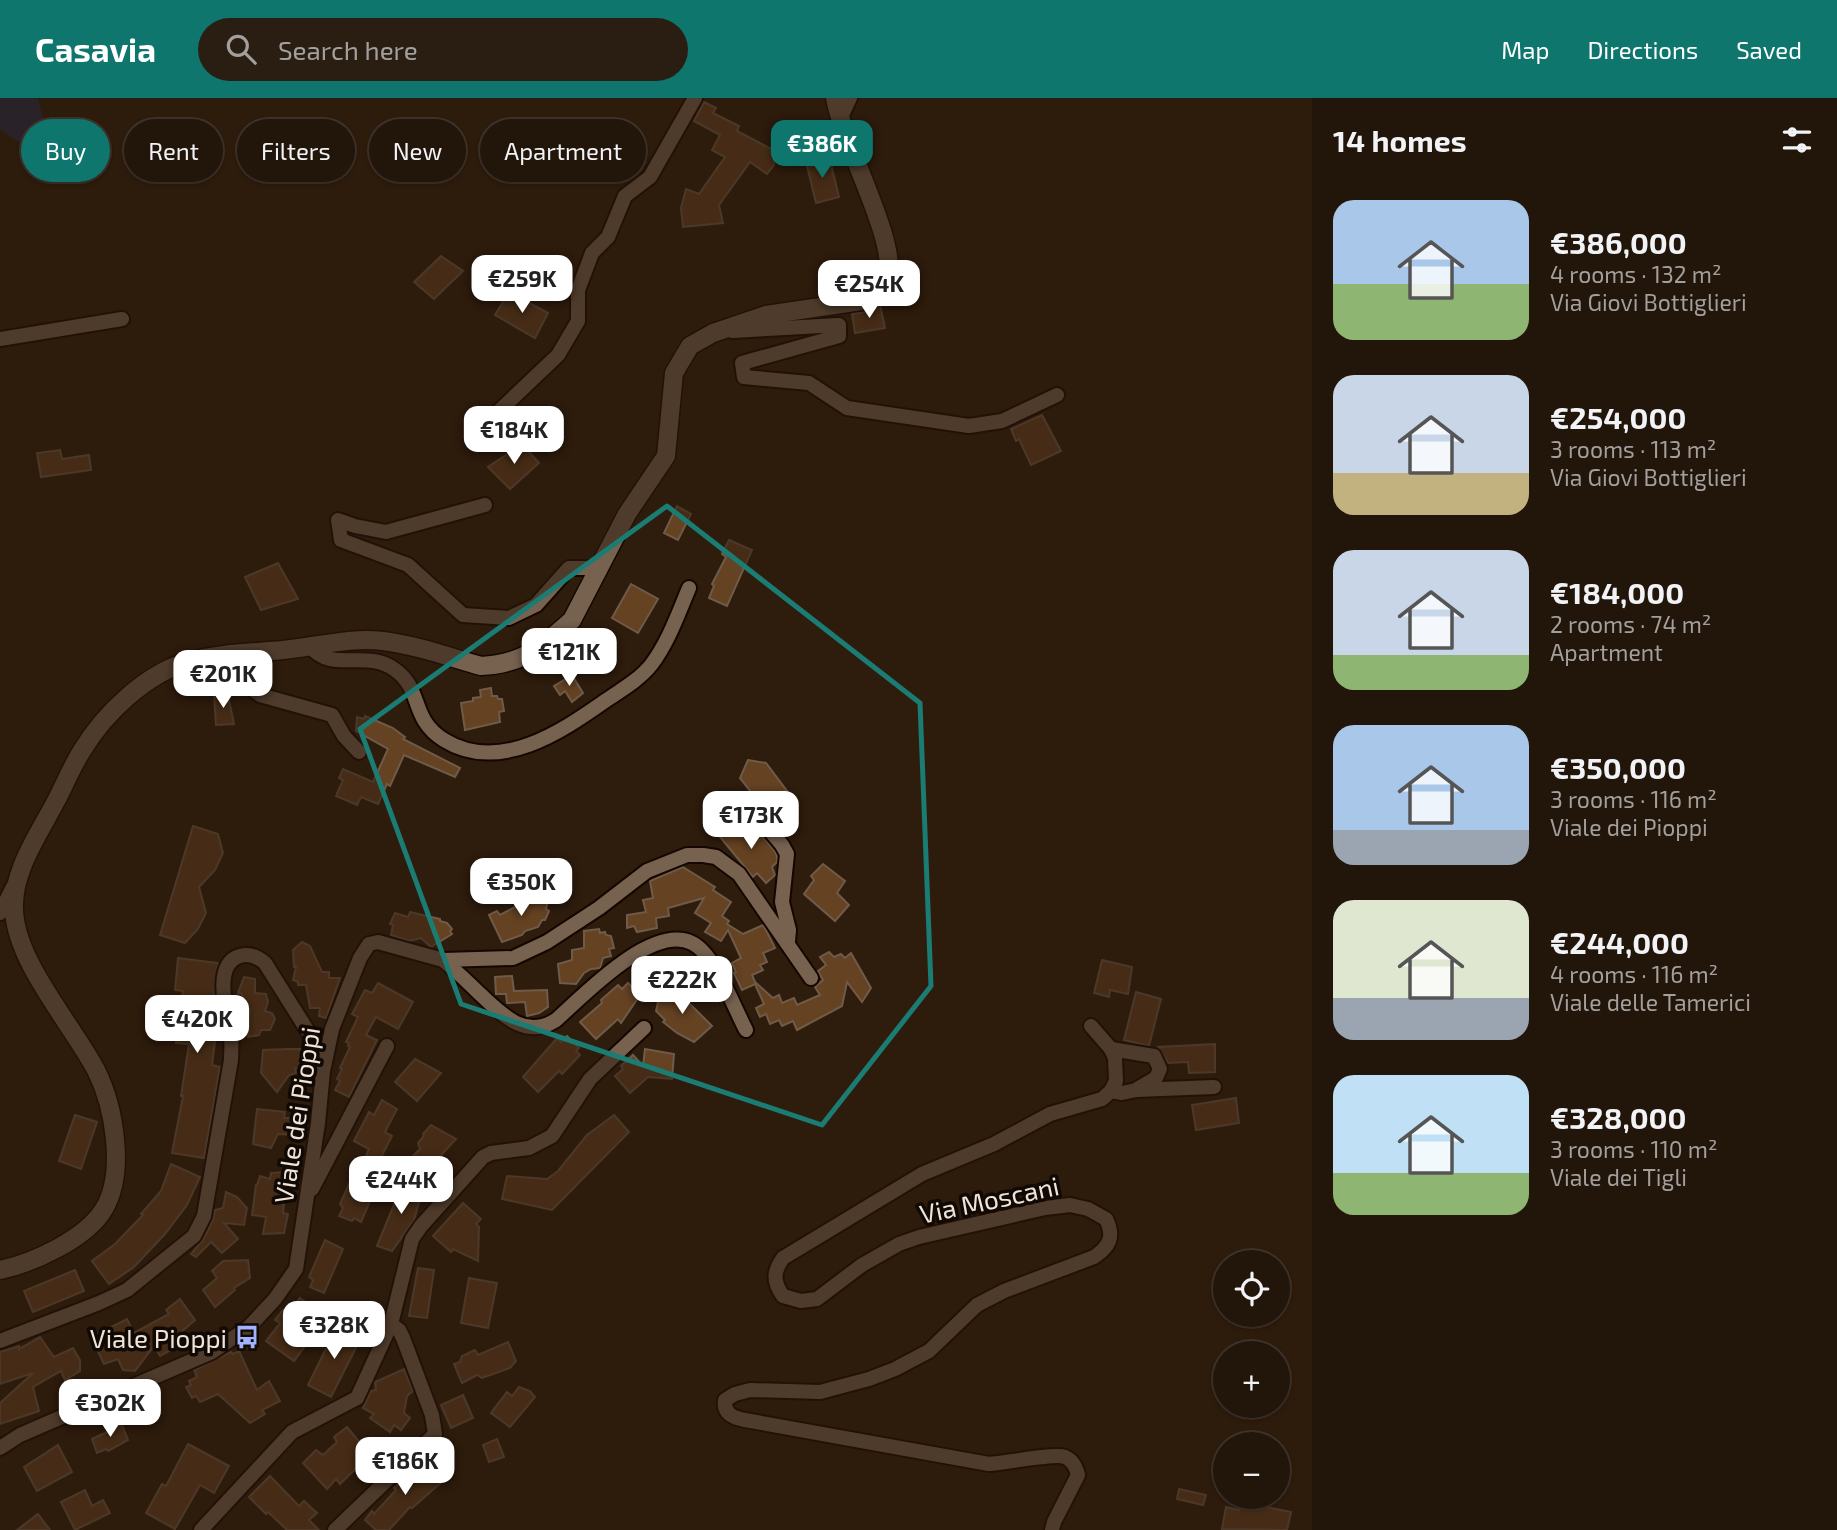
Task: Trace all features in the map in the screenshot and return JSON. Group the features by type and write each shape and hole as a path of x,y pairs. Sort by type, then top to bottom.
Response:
{"street":[{"path":"498,412 558,355 578,321 578,290 592,253 608,237 625,196 650,177 695,98"},
{"path":"0,914 83,749 106,719 128,697 166,671 186,662 205,658 311,647 337,641 382,641 481,666 524,658 572,620 641,490 666,456 674,373 690,346 713,332 766,315 861,301 872,297 884,287 888,272 888,251 840,119 835,98"},
{"path":"840,119 850,98"},
{"path":"0,339 122,319"},
{"path":"713,332 839,325 839,336 742,363 744,377 809,383 847,408 969,426 1002,421 1057,395"},
{"path":"485,505 386,532 338,520 341,540 408,565 463,615 509,618 536,605 569,568 598,568"},
{"path":"311,647 317,656 331,661 372,659 391,667 408,681 422,721 429,729 460,748 481,752 500,751 524,747 568,727 642,676 662,649 689,589"},
{"path":"186,662 217,669 260,695 332,715 344,736 359,752"},
{"name":"Viale dei Pioppi","path":"751,808 782,845 787,855 782,902 789,930 788,941"},
{"name":"Viale dei Pioppi","path":"0,1448 16,1437 212,1352 249,1327 275,1299 296,1269 323,1071 332,1029 360,958 369,944 379,942 443,960 513,958 531,951 599,908 647,871 687,855 716,857 739,874 788,941 811,978"},
{"path":"0,1270 38,1257 64,1244 86,1228 104,1210 112,1188 114,1166 112,1113 106,1093 95,1069 24,950 14,909 16,883"},
{"path":"443,960 503,1016 532,1028 543,1027 556,1020 628,959 645,949 666,940 685,941 692,943 709,959 746,1030"},
{"path":"0,1341 127,1290 194,1236 204,1216 231,1060 223,980 235,957 243,955 259,958 273,973 319,1049 323,1071"},
{"path":"1091,1026 1111,1049 1115,1058 1116,1081 1111,1091 1122,1093 1214,1087"},
{"path":"201,1530 292,1432 357,1398 391,1324 409,1247 421,1226 483,1157 491,1153 530,1148 552,1136 590,1079 644,1028"},
{"path":"307,1200 387,1046"},
{"path":"1111,1049 1154,1056 1160,1069 1156,1078 1136,1090"},
{"name":"Via Moscani","path":"1052,1530 1078,1475 1076,1466 1065,1457 989,1464 734,1418 727,1413 724,1406 725,1400 742,1392 820,1392 857,1383 895,1369 929,1351 977,1305 1094,1257 1104,1250 1110,1243 1111,1235 1106,1219 1088,1209 1070,1205 1014,1215 899,1244 862,1265 817,1299 802,1301 783,1296 775,1279 776,1268 783,1258 905,1182 994,1144 1050,1114 1102,1099 1111,1091"},
{"path":"335,1530 435,1434 432,1415 404,1338 391,1324"},
{"path":"0,1435 16,1437"}],"highlighted area":[{"path":"667,506 920,703 931,986 822,1125 461,1004 360,729"}],"shaded area":[{"path":"0,98 38,98 43,119 21,119 21,143 0,129"}],"building":[{"path":"704,102 716,108 713,113 739,126 737,131 775,151 774,165 767,174 750,162 719,205 723,223 683,227 681,208 686,189 699,194 725,157 712,150 720,135 694,121"},
{"path":"829,156 839,197 816,203 806,162"},
{"path":"441,256 463,271 434,299 414,282"},
{"path":"509,292 548,313 535,338 495,315"},
{"path":"880,305 885,328 855,333 852,314"},
{"path":"1042,415 1061,451 1031,465 1019,439 1016,441 1011,429"},
{"path":"522,444 539,463 510,489 488,467"},
{"path":"60,450 62,459 89,455 91,470 41,477 37,453"},
{"path":"677,506 691,514 678,540 664,533"},
{"path":"729,540 752,550 727,606 709,598 714,586 712,584 726,557 722,554"},
{"path":"278,563 298,599 261,610 245,577"},
{"path":"631,584 658,599 638,633 612,618"},
{"path":"572,675 583,693 572,702 565,691 560,695 554,686"},
{"path":"491,688 492,696 502,699 504,711 499,712 500,722 465,730 461,703 481,697 480,690"},
{"path":"214,695 228,695 234,724 216,725"},
{"path":"365,716 393,728 405,737 403,739 460,768 455,777 404,755 390,786 387,784 378,804 361,797 357,805 336,796 343,780 339,778 343,769 373,782 388,749 356,731 357,717 364,719"},
{"path":"748,760 766,763 796,803 791,827 777,825 740,778"},
{"path":"728,822 740,832 751,828 756,836 760,833 774,850 777,856 777,862 772,867 775,875 766,883 757,873 753,877 720,837"},
{"path":"193,826 218,834 223,853 215,870 199,887 206,913 198,929 185,943 160,935"},
{"path":"823,864 845,881 837,893 849,905 835,921 804,894 814,880 811,876"},
{"path":"683,867 715,887 713,890 731,902 722,916 729,921 727,924 743,934 763,925 775,948 763,953 767,962 760,965 763,970 752,975 755,982 773,998 779,995 782,1003 794,998 797,1005 820,995 815,987 823,980 818,971 826,965 820,957 829,952 834,957 841,954 845,958 851,953 871,988 862,1002 847,982 842,1006 797,1030 793,1021 782,1026 779,1020 770,1024 766,1014 760,1017 756,1008 764,1004 755,984 742,990 734,973 736,972 732,963 741,958 728,930 721,941 705,932 711,923 695,913 704,898 668,908 669,916 656,918 657,928 637,932 634,926 627,928 627,915 646,912 643,900 653,898 650,881"},
{"path":"543,892 548,901 546,909 549,911 545,920 542,920 538,927 502,942 489,915 497,911 500,915"},
{"path":"410,912 440,919 452,929 452,934 431,947 421,938 409,941 391,935 393,925 390,924 395,913 408,917"},
{"path":"599,929 600,933 605,932 611,936 614,948 609,949 611,956 603,958 600,968 584,973 576,984 560,983 558,964 572,960 572,950 584,948 584,931"},
{"path":"302,942 310,946 322,972 329,972 329,978 340,978 326,1018 319,1016 320,1008 310,1008 306,985 298,985 298,982 293,980 296,967 293,950"},
{"path":"178,958 218,963 212,1014 217,1015 218,1019 212,1065 220,1067 204,1158 172,1153 189,1044 176,1043 183,991 175,990"},
{"path":"1102,960 1132,967 1128,994 1110,990 1109,997 1094,993"},
{"path":"512,976 514,991 547,990 548,1007 527,1016 525,1002 507,1003 506,994 496,994 495,977"},
{"path":"244,977 255,979 255,993 266,994 268,1002 265,1011 272,1013 275,1019 270,1030 261,1030 259,1035 248,1037 250,1009 242,1008 242,994 238,993"},
{"path":"378,983 413,1002 398,1029 376,1017 366,1035 377,1040 349,1097 335,1090 340,1081 337,1079 342,1069 340,1068 350,1047 346,1042 358,1017 352,1014 365,990 372,993"},
{"path":"628,983 640,995 621,1023 618,1019 596,1039 580,1022 618,985 622,989"},
{"path":"667,989 688,1002 712,1026 694,1042 663,1022 665,1020 656,1011 659,998"},
{"path":"1136,992 1161,999 1149,1046 1124,1040"},
{"path":"567,1036 579,1048 576,1051 580,1055 562,1074 559,1071 538,1092 523,1077 557,1038 561,1042"},
{"path":"1215,1044 1215,1072 1189,1073 1188,1062 1168,1063 1158,1047"},
{"path":"300,1049 301,1054 305,1053 305,1056 310,1057 309,1069 295,1068 296,1073 289,1075 277,1092 261,1073 263,1050"},
{"path":"645,1049 674,1054 672,1079 648,1077 630,1093 615,1076 633,1055 643,1066"},
{"path":"415,1059 441,1073 417,1101 395,1082"},
{"path":"1236,1098 1239,1123 1196,1130 1192,1105"},
{"path":"382,1100 397,1109 385,1132 392,1136 373,1173 381,1176 361,1222 354,1218 352,1221 339,1216 343,1208 340,1204 352,1177 358,1175 369,1149 354,1141 369,1112 374,1115"},
{"path":"257,1109 285,1112 284,1118 295,1118 295,1135 278,1134 271,1148 253,1144"},
{"path":"75,1115 97,1122 81,1169 59,1161"},
{"path":"614,1115 629,1132 552,1210 502,1199 507,1176 547,1179 558,1171 587,1135"},
{"path":"431,1125 456,1139 430,1167 423,1161 420,1164 412,1157 420,1149 418,1143"},
{"path":"171,1164 200,1177 187,1205 165,1234 134,1267 109,1284 92,1261 115,1244 143,1215 141,1214 161,1191"},
{"path":"285,1172 282,1201 283,1213 288,1214 284,1233 263,1234 266,1217 252,1215 256,1185 260,1176 270,1179 271,1173"},
{"path":"404,1180 422,1192 414,1220 392,1251 377,1246"},
{"path":"226,1192 237,1197 247,1208 244,1225 224,1223 238,1239 222,1253 211,1242 196,1257 191,1254 203,1240 215,1210 223,1208"},
{"path":"463,1203 481,1219 476,1224 479,1227 478,1261 453,1249 451,1252 433,1236"},
{"path":"325,1240 343,1249 324,1293 310,1287 313,1280 309,1277"},
{"path":"248,1260 250,1278 234,1288 235,1290 215,1307 203,1290 217,1278 212,1271 223,1261"},
{"path":"418,1268 434,1270 427,1318 409,1316"},
{"path":"75,1270 84,1291 33,1312 24,1291"},
{"path":"469,1278 497,1283 488,1328 461,1323"},
{"path":"300,1298 324,1315 324,1320 294,1361 266,1341 280,1323 275,1320 283,1310 288,1314"},
{"path":"180,1299 195,1320 180,1333 186,1342 160,1356 154,1346 135,1371 123,1370 118,1359 104,1364 91,1337 127,1319 134,1333 169,1314 166,1310"},
{"path":"337,1326 361,1338 331,1397 308,1385"},
{"path":"40,1337 54,1357 73,1348 80,1360 80,1371 65,1380 61,1371 33,1387 39,1411 0,1424 0,1403 33,1373 0,1384 0,1352 19,1346 19,1349"},
{"path":"508,1342 516,1361 510,1368 482,1378 477,1375 462,1383 454,1364 460,1362 462,1356 475,1350 478,1355"},
{"path":"239,1351 257,1390 269,1381 280,1401 262,1410 265,1414 250,1423 218,1394 200,1402 196,1396 192,1398 186,1387 191,1385 189,1381 197,1377 194,1370 231,1352 233,1354"},
{"path":"404,1369 413,1391 407,1396 404,1413 410,1418 401,1430 394,1425 390,1432 370,1418 374,1414 363,1408 371,1391 376,1390 375,1382"},
{"path":"519,1387 530,1391 535,1397 510,1427 491,1413 507,1392 512,1396"},
{"path":"463,1395 473,1418 451,1428 441,1405"},
{"path":"114,1425 122,1425 128,1440 108,1451 106,1449 97,1453 92,1439 113,1429"},
{"path":"347,1427 370,1455 340,1484 336,1479 327,1489 303,1463 316,1450 323,1455 337,1442 334,1437"},
{"path":"497,1439 504,1457 489,1462 483,1445"},
{"path":"188,1444 229,1466 214,1493 200,1485 175,1529 146,1513 162,1484 166,1486"},
{"path":"58,1445 72,1472 37,1491 24,1467"},
{"path":"425,1461 443,1481 410,1507 389,1530 376,1530 365,1520 396,1490 394,1488"},
{"path":"270,1476 299,1506 304,1501 317,1513 309,1520 319,1530 287,1530 249,1497"},
{"path":"1179,1489 1206,1495 1203,1505 1177,1499"},
{"path":"85,1490 92,1506 103,1500 110,1513 75,1530 61,1502"},
{"path":"1226,1509 1276,1509 1291,1512 1287,1530 1222,1529"},
{"path":"38,1514 50,1530 17,1530"}],"place":[{"name":"Viale Pioppi","path":"247,1337"}]}
